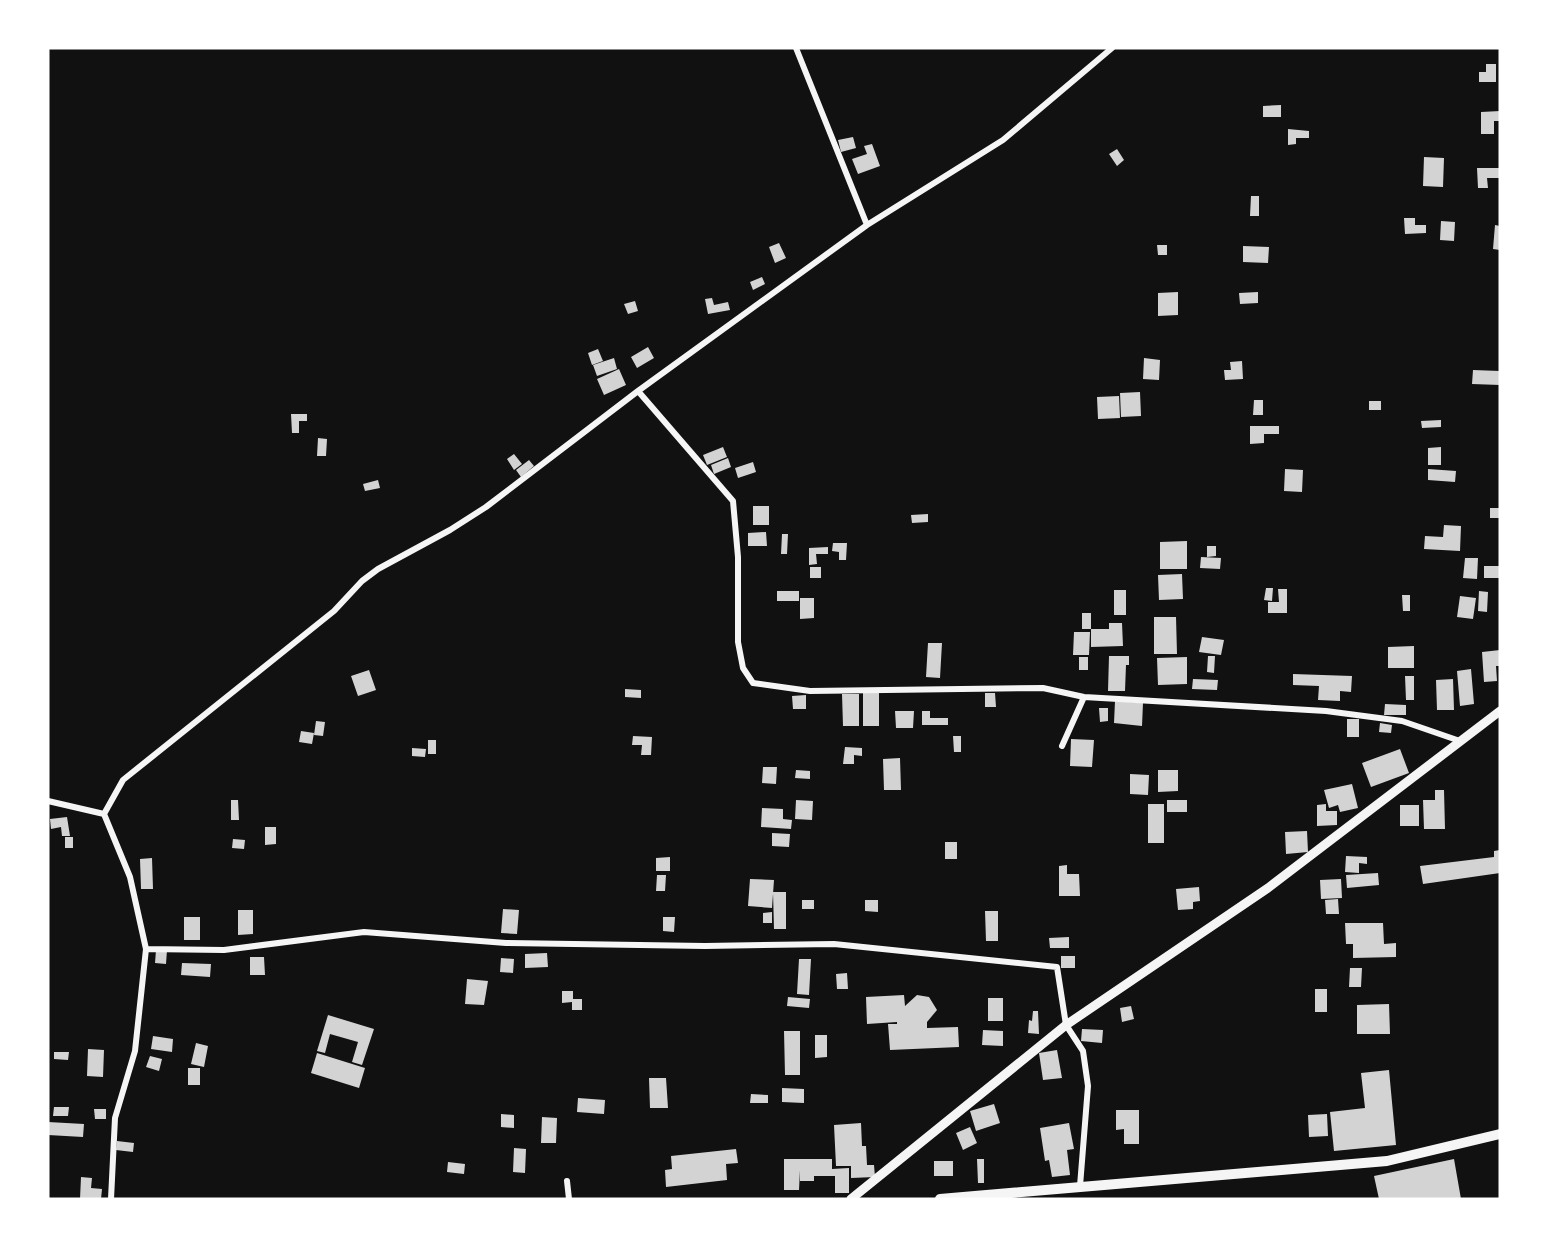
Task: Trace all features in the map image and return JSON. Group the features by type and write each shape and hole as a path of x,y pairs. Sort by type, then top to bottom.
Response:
{"highway":[{"path":"940,1199 1387,1161 1500,1134"}],"main road":[{"path":"852,1199 1066,1024 1268,888 1500,711"}],"street":[{"path":"796,48 867,225"},
{"path":"104,814 123,780 334,611 370,575 486,507 638,391 867,225 1003,140 1112,48"},
{"path":"638,391 733,501 738,557 738,642 743,668 753,683 810,691 1043,688 1084,697 1326,711 1402,721 1460,741"},
{"path":"1062,746 1084,697"},
{"path":"48,801 104,814"},
{"path":"104,814 130,877 146,949 135,1051 115,1118 111,1199"},
{"path":"146,949 224,950 364,932 506,943 705,946 834,944 1057,967 1066,1024 1083,1051 1088,1086 1080,1186"},
{"path":"567,1181 569,1199"}],"building":[{"path":"1486,64 1496,64 1496,82 1479,82 1479,72 1486,72"},
{"path":"1281,105 1281,117 1263,117 1263,106"},
{"path":"1500,111 1500,121 1494,121 1494,134 1481,134 1481,112"},
{"path":"1288,129 1309,131 1309,138 1296,138 1296,144 1288,145"},
{"path":"853,137 856,148 841,152 838,140"},
{"path":"872,144 880,166 858,174 852,159 867,154 864,146"},
{"path":"1117,149 1124,160 1117,166 1109,154"},
{"path":"1424,157 1444,158 1443,187 1423,186"},
{"path":"1477,168 1500,168 1500,178 1487,178 1488,188 1478,188"},
{"path":"1251,196 1259,196 1259,216 1250,216"},
{"path":"1404,218 1415,218 1415,225 1426,225 1426,233 1405,234"},
{"path":"1441,221 1455,222 1454,241 1440,240"},
{"path":"1495,225 1500,226 1500,250 1493,249"},
{"path":"779,243 786,258 775,263 769,247"},
{"path":"1157,245 1167,245 1167,255 1158,255"},
{"path":"1243,246 1269,247 1268,263 1243,262"},
{"path":"762,277 765,284 753,290 750,282"},
{"path":"1178,292 1178,315 1158,316 1158,293"},
{"path":"1258,292 1258,303 1240,304 1239,293"},
{"path":"712,298 714,305 728,302 730,310 708,314 705,299"},
{"path":"635,301 638,311 628,314 624,304"},
{"path":"648,347 654,358 637,368 631,357"},
{"path":"598,349 603,361 592,365 588,353"},
{"path":"614,358 617,369 597,376 593,365"},
{"path":"1144,358 1160,360 1159,380 1143,379"},
{"path":"1242,361 1243,379 1225,380 1224,370 1231,370 1230,362"},
{"path":"619,369 626,385 604,395 597,379"},
{"path":"1473,370 1500,371 1500,385 1472,384"},
{"path":"1140,392 1141,416 1121,417 1120,393"},
{"path":"1119,396 1120,418 1098,419 1097,397"},
{"path":"1254,400 1263,400 1263,415 1253,415"},
{"path":"1369,401 1381,401 1381,410 1369,410"},
{"path":"291,414 307,414 307,421 299,421 299,433 292,433"},
{"path":"1441,420 1441,427 1422,428 1421,421"},
{"path":"1250,426 1279,426 1279,434 1264,434 1264,443 1250,444"},
{"path":"318,438 327,439 326,456 317,456"},
{"path":"723,447 727,457 707,465 703,455"},
{"path":"1441,447 1441,465 1428,465 1428,448"},
{"path":"514,454 522,464 514,470 507,459"},
{"path":"728,458 731,467 714,474 711,465"},
{"path":"529,460 534,466 521,477 516,470"},
{"path":"753,462 756,472 738,478 735,468"},
{"path":"1285,469 1303,470 1302,492 1284,491"},
{"path":"1428,469 1456,471 1455,482 1428,480"},
{"path":"378,480 380,488 365,491 363,484"},
{"path":"753,506 769,506 769,525 753,525"},
{"path":"1490,508 1500,508 1500,518 1490,518"},
{"path":"928,514 928,522 912,523 911,515"},
{"path":"1444,525 1461,526 1460,551 1424,549 1425,536 1443,537"},
{"path":"766,532 767,546 748,546 748,533"},
{"path":"782,534 788,534 787,554 781,554"},
{"path":"1187,541 1187,569 1160,569 1160,542"},
{"path":"833,543 847,543 846,560 839,560 839,552 832,551"},
{"path":"1207,546 1216,546 1216,556 1207,557"},
{"path":"828,547 828,554 816,554 817,564 809,565 809,548"},
{"path":"1201,557 1221,558 1220,569 1200,568"},
{"path":"1465,558 1478,558 1477,579 1463,578"},
{"path":"1484,566 1500,566 1500,578 1484,578"},
{"path":"810,567 821,567 821,578 810,578"},
{"path":"1182,574 1183,599 1159,600 1158,575"},
{"path":"1266,588 1273,588 1272,601 1264,600"},
{"path":"1278,589 1287,589 1287,613 1268,613 1268,602 1279,602"},
{"path":"1114,590 1126,590 1126,615 1114,615"},
{"path":"777,591 799,591 799,601 777,601"},
{"path":"1479,591 1488,592 1487,612 1478,611"},
{"path":"1402,595 1410,595 1410,611 1403,611"},
{"path":"1460,596 1476,598 1473,619 1457,617"},
{"path":"800,598 814,598 814,618 800,619"},
{"path":"1082,613 1091,613 1091,629 1082,629"},
{"path":"1154,617 1176,617 1177,654 1154,654"},
{"path":"1109,623 1122,623 1123,646 1091,647 1091,629 1109,629"},
{"path":"1074,632 1090,632 1089,655 1073,655"},
{"path":"1202,637 1224,640 1221,655 1199,652"},
{"path":"928,643 942,643 940,678 926,677"},
{"path":"1414,646 1414,668 1388,668 1388,647"},
{"path":"1500,650 1500,666 1496,666 1497,681 1484,682 1482,652"},
{"path":"1109,656 1129,656 1129,665 1126,665 1125,691 1108,691"},
{"path":"1208,656 1215,656 1214,673 1207,672"},
{"path":"1079,657 1088,657 1088,670 1079,670"},
{"path":"1187,657 1187,684 1158,685 1157,658"},
{"path":"1471,669 1474,704 1460,706 1457,671"},
{"path":"369,670 376,690 358,696 351,676"},
{"path":"1293,674 1352,676 1351,692 1340,691 1340,701 1318,700 1319,686 1293,685"},
{"path":"1405,676 1414,676 1414,700 1406,700"},
{"path":"1193,679 1218,680 1217,690 1192,689"},
{"path":"1453,679 1454,710 1437,710 1436,680"},
{"path":"625,689 641,690 641,698 625,697"},
{"path":"863,692 879,692 879,726 863,726"},
{"path":"985,693 995,693 996,707 985,707"},
{"path":"842,694 859,694 859,726 843,726"},
{"path":"806,695 806,709 793,709 792,696"},
{"path":"1115,701 1143,703 1142,726 1114,723"},
{"path":"1385,704 1406,705 1406,715 1384,715"},
{"path":"1099,708 1108,708 1108,721 1100,722"},
{"path":"895,711 914,711 913,728 896,728"},
{"path":"922,711 930,711 930,718 948,718 948,725 922,725"},
{"path":"1347,719 1359,719 1359,737 1347,737"},
{"path":"316,721 325,722 323,736 314,735"},
{"path":"1380,723 1392,725 1391,733 1379,732"},
{"path":"301,731 314,733 312,744 299,742"},
{"path":"633,736 652,737 651,755 641,755 642,745 632,745"},
{"path":"953,736 961,736 961,752 954,752"},
{"path":"1071,739 1094,740 1092,767 1070,766"},
{"path":"428,740 436,740 436,754 428,754"},
{"path":"845,747 862,748 862,756 854,755 854,764 843,764"},
{"path":"412,748 426,749 425,757 412,756"},
{"path":"1400,749 1409,773 1371,787 1362,763"},
{"path":"900,758 901,790 884,790 883,759"},
{"path":"763,767 777,767 776,784 762,783"},
{"path":"796,770 810,771 810,779 795,778"},
{"path":"1158,770 1178,770 1178,791 1158,792"},
{"path":"1130,774 1149,775 1148,795 1130,794"},
{"path":"1352,784 1358,808 1340,812 1338,805 1329,808 1324,790"},
{"path":"1435,790 1444,790 1445,829 1424,829 1423,800 1435,800"},
{"path":"231,800 238,800 239,820 231,820"},
{"path":"796,800 813,801 812,820 795,819"},
{"path":"1167,800 1187,800 1187,812 1167,812"},
{"path":"1148,804 1164,804 1164,843 1148,843"},
{"path":"1326,804 1326,811 1337,811 1337,825 1317,826 1317,805"},
{"path":"1400,805 1419,805 1419,826 1400,826"},
{"path":"762,808 783,809 783,819 792,820 791,829 761,827"},
{"path":"67,817 70,836 62,836 61,827 51,829 50,819"},
{"path":"265,827 276,827 276,844 265,845"},
{"path":"1307,831 1308,852 1286,854 1285,832"},
{"path":"772,833 790,834 789,847 772,846"},
{"path":"65,837 73,837 73,848 65,848"},
{"path":"233,839 245,840 244,849 232,848"},
{"path":"945,842 957,842 957,859 945,859"},
{"path":"1500,850 1500,873 1423,884 1420,866 1494,857 1494,851"},
{"path":"1346,856 1367,857 1367,864 1359,863 1359,873 1345,872"},
{"path":"670,857 670,871 656,871 656,858"},
{"path":"152,858 153,889 141,889 140,859"},
{"path":"1067,865 1067,874 1079,874 1080,896 1059,896 1059,866"},
{"path":"1378,873 1379,885 1347,888 1346,875"},
{"path":"657,875 666,875 665,891 656,891"},
{"path":"750,879 774,880 772,908 748,906"},
{"path":"1341,879 1342,898 1321,899 1320,880"},
{"path":"1199,887 1200,901 1193,902 1193,909 1178,910 1176,889"},
{"path":"773,892 786,892 786,929 774,929"},
{"path":"1338,899 1339,914 1326,914 1325,900"},
{"path":"802,900 814,900 814,909 802,909"},
{"path":"865,900 878,900 878,912 865,911"},
{"path":"503,909 519,910 517,934 501,933"},
{"path":"238,910 253,910 253,934 238,935"},
{"path":"985,911 998,911 998,941 986,941"},
{"path":"772,912 772,923 763,923 763,913"},
{"path":"184,917 200,917 200,940 184,940"},
{"path":"663,917 675,917 674,932 663,931"},
{"path":"1345,923 1383,923 1384,944 1396,943 1396,957 1353,958 1353,944 1346,944"},
{"path":"1069,937 1069,948 1050,948 1049,938"},
{"path":"156,950 167,950 166,964 155,963"},
{"path":"547,953 548,967 525,968 525,954"},
{"path":"1061,956 1075,956 1075,968 1061,968"},
{"path":"250,957 264,957 265,975 250,975"},
{"path":"501,958 514,959 513,973 500,972"},
{"path":"799,959 811,959 809,995 797,994"},
{"path":"182,963 211,964 210,977 181,975"},
{"path":"1350,968 1362,968 1361,987 1349,987"},
{"path":"847,973 848,989 837,989 836,974"},
{"path":"467,979 488,981 484,1005 465,1004"},
{"path":"1315,989 1327,989 1327,1012 1315,1012"},
{"path":"562,991 573,991 573,999 582,999 582,1010 572,1010 572,1002 562,1003"},
{"path":"904,995 905,1006 917,995 929,997 937,1010 927,1022 927,1028 958,1027 959,1047 890,1050 888,1024 897,1024 897,1022 867,1024 866,997"},
{"path":"788,997 810,999 809,1008 787,1006"},
{"path":"988,998 1003,998 1003,1021 988,1021"},
{"path":"1389,1004 1390,1034 1357,1034 1357,1005"},
{"path":"1131,1006 1134,1019 1122,1022 1120,1008"},
{"path":"1033,1011 1038,1011 1039,1034 1028,1033 1029,1020 1032,1021"},
{"path":"328,1015 374,1029 362,1065 352,1062 358,1042 330,1034 325,1053 317,1051"},
{"path":"1082,1029 1103,1030 1102,1043 1081,1041"},
{"path":"983,1030 1003,1031 1003,1046 982,1045"},
{"path":"784,1031 800,1031 800,1075 785,1075"},
{"path":"815,1035 827,1035 827,1057 815,1058"},
{"path":"153,1036 173,1039 172,1052 151,1049"},
{"path":"196,1043 208,1046 204,1067 191,1064"},
{"path":"88,1049 104,1050 103,1077 87,1076"},
{"path":"1057,1050 1062,1078 1043,1080 1039,1053"},
{"path":"54,1052 69,1052 68,1060 54,1059"},
{"path":"317,1053 365,1068 359,1088 311,1073"},
{"path":"150,1056 162,1059 159,1071 146,1067"},
{"path":"188,1068 200,1068 200,1085 188,1085"},
{"path":"1389,1070 1396,1145 1334,1151 1330,1112 1365,1108 1361,1073"},
{"path":"649,1078 666,1078 668,1108 650,1108"},
{"path":"782,1088 804,1089 804,1103 782,1102"},
{"path":"751,1094 768,1095 768,1103 750,1103"},
{"path":"578,1098 605,1100 604,1114 577,1112"},
{"path":"994,1104 1000,1123 976,1131 970,1111"},
{"path":"54,1107 69,1107 68,1116 53,1116"},
{"path":"94,1109 106,1109 106,1119 95,1119"},
{"path":"1116,1110 1139,1110 1139,1144 1124,1144 1124,1129 1116,1130"},
{"path":"501,1114 514,1115 514,1128 501,1127"},
{"path":"1327,1114 1328,1136 1309,1137 1308,1115"},
{"path":"542,1117 557,1118 556,1143 541,1143"},
{"path":"48,1122 84,1124 83,1137 48,1135"},
{"path":"861,1123 862,1146 866,1146 867,1165 874,1165 875,1177 851,1178 851,1166 836,1166 834,1125"},
{"path":"1069,1123 1074,1149 1067,1150 1070,1175 1052,1177 1049,1160 1045,1161 1040,1128"},
{"path":"970,1127 977,1143 963,1150 956,1133"},
{"path":"117,1141 134,1143 133,1152 116,1150"},
{"path":"514,1148 526,1149 525,1173 513,1172"},
{"path":"736,1149 738,1163 726,1164 727,1180 666,1187 665,1170 672,1169 671,1156"},
{"path":"784,1159 832,1159 832,1169 849,1168 849,1193 835,1193 835,1176 814,1176 814,1181 800,1181 800,1170 799,1190 784,1190"},
{"path":"977,1159 984,1159 984,1183 978,1183"},
{"path":"1454,1159 1461,1199 1379,1199 1374,1176"},
{"path":"934,1161 953,1161 953,1176 934,1176"},
{"path":"448,1162 465,1164 464,1174 447,1172"},
{"path":"81,1177 92,1178 91,1188 102,1189 101,1199 80,1199"}]}
